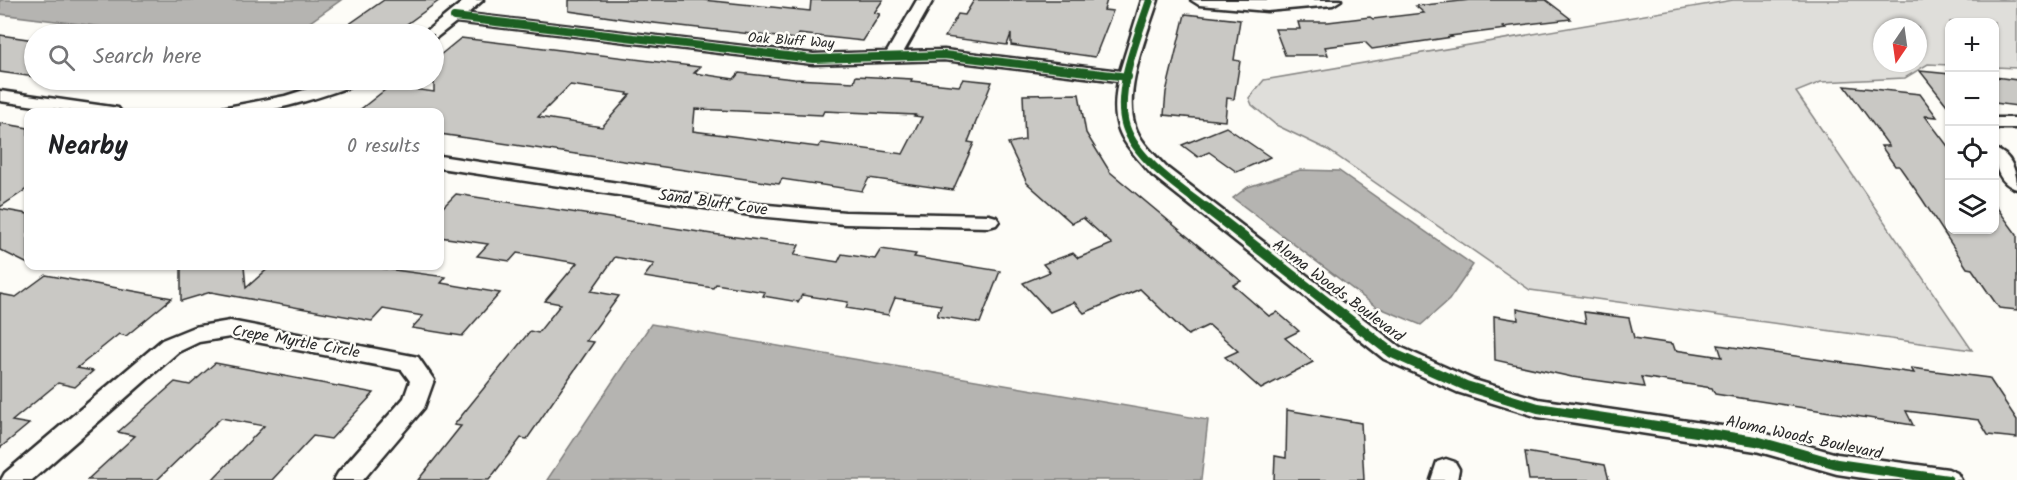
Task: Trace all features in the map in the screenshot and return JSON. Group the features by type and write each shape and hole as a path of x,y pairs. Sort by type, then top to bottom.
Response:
{"street":[{"path":"444,24 476,0"},
{"path":"893,56 925,0"},
{"name":"Aloma Woods Boulevard","path":"1150,0 1121,110 1125,125 1135,144 1159,171 1392,353 1466,386 1538,408 1756,441 1837,464 1948,480"},
{"path":"1199,0 1267,6 1333,0"},
{"name":"Oak Bluff Way","path":"454,17 802,58 944,55 1128,77"},
{"path":"292,107 330,90"},
{"path":"0,96 84,108"},
{"path":"1999,123 2017,123"},
{"path":"1999,160 2017,183"},
{"name":"Sand Bluff Cove","path":"444,163 757,210 844,218 989,221"},
{"name":"Crepe Myrtle Circle","path":"14,480 170,346 194,335 230,329 410,363 422,380 415,402 347,480"}],"shaded area":[{"path":"0,0 341,0 307,24 80,24 0,14"},
{"path":"1733,0 2017,0 2017,68 1999,67 1999,18 1945,18 1945,65 1927,65 1927,18 1873,18 1873,72 1915,72 1905,78 1821,82 1796,92 1972,350 1530,290 1328,150 1276,125 1252,105 1249,98 1264,80"},
{"path":"1300,170 1339,171 1473,265 1449,300 1421,325 1375,306 1233,198 1248,187"},
{"path":"651,324 1208,420 1201,480 547,480"}],"building":[{"path":"384,0 440,0 407,24 349,24"},
{"path":"569,0 703,0 810,11 811,0 883,0 874,13 880,14 863,41 799,34 795,39 645,22 569,11"},
{"path":"974,0 1107,0 1104,10 1113,11 1095,57 1011,45 1011,34 1007,45 945,37 958,14 965,15"},
{"path":"1470,0 1546,0 1571,19 1503,27 1506,29 1372,49 1365,42 1325,47 1328,55 1285,55 1275,29 1300,29 1298,22 1328,22 1370,17 1373,19 1424,13 1416,6"},
{"path":"1185,14 1240,20 1234,60 1240,61 1234,99 1227,98 1225,121 1164,115 1166,92"},
{"path":"0,35 24,39 24,76 0,72"},
{"path":"461,38 700,67 694,73 734,79 739,73 854,82 856,76 912,79 911,81 959,86 963,79 992,82 968,142 974,143 953,190 869,178 862,191 782,179 779,184 444,135 444,108 362,108 385,90 434,92 434,90 444,90 444,52","holes":["570,85 628,93 627,95 630,95 602,127 538,117","695,109 822,115 824,111 922,117 903,154 821,143 818,147 693,131"]},
{"path":"1921,72 1945,74 1945,103"},
{"path":"1999,78 2017,80 2017,106 1999,104"},
{"path":"1845,86 1920,94 1937,117 1925,116 1945,142 1945,234 1999,234 1999,210 2017,235 2017,310 1999,308 1972,269 1967,268 1899,166 1895,166 1881,146 1889,146"},
{"path":"1079,94 1086,133 1110,172 1241,281 1233,285 1269,316 1277,312 1299,331 1285,338 1313,362 1261,389 1225,357 1238,351 1209,325 1188,335 1140,289 1084,313 1074,302 1050,312 1023,283 1050,272 1043,264 1073,253 1078,258 1112,244 1083,218 1072,223 1027,183 1008,143 1025,140 1023,95"},
{"path":"0,123 24,127 24,191 0,207"},
{"path":"1226,127 1270,157 1237,172 1209,152 1198,157 1182,145"},
{"path":"456,194 712,234 799,245 794,255 838,262 842,254 875,259 881,249 916,254 914,257 1000,271 980,323 937,316 941,305 895,298 888,315 846,308 848,302 802,295 798,302 763,296 765,292 716,284 713,288 644,277 654,264 615,257 591,291 619,296 586,341 594,342 527,439 521,438 489,480 418,480 461,426 454,425 530,331 538,333 561,304 545,301 577,263 517,253 510,261 477,256 488,244 444,238 444,206"},
{"path":"0,209 24,213 24,262 0,250"},
{"path":"181,270 244,270 246,288 266,270 394,270 446,277 441,283 500,293 462,336 412,328 423,316 383,309 372,321 211,292 181,301"},
{"path":"46,275 172,298 126,336 119,334 77,368 93,371 75,387 58,383 12,421 29,424 0,448 0,294 16,297"},
{"path":"1517,309 1586,323 1584,312 1629,318 1634,338 1673,344 1675,350 1722,357 1718,345 1914,373 1911,368 1989,378 2017,420 2017,438 1988,435 1979,420 1906,411 1913,425 1715,394 1712,388 1641,377 1644,387 1572,377 1495,360 1494,316 1518,320"},
{"path":"215,363 374,393 331,439 313,436 272,480 212,480 264,426 221,418 157,480 87,480 135,436 118,432 175,382 190,385"},
{"path":"1287,410 1361,423 1364,480 1274,480 1275,456 1286,458"},
{"path":"1525,452 1605,465 1609,480 1529,480"}],"cycle path":[{"path":"1150,0 1130,64 1123,100 1123,115 1132,139 1159,171 1392,353 1466,386 1538,408 1756,441 1837,464 1948,480"},
{"path":"454,17 813,59 944,55 1128,77"}]}
